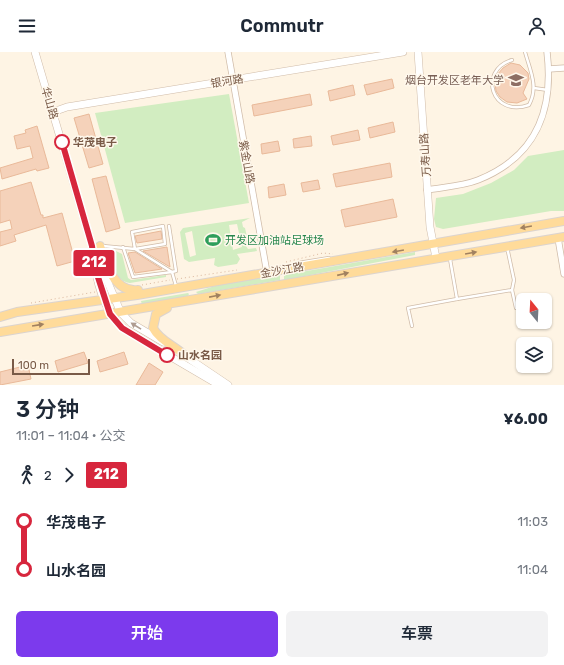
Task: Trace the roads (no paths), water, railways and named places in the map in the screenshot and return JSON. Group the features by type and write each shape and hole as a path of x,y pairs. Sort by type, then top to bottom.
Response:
{"main road":[{"name":"金沙江路","path":"0,317 17,312 103,295 115,297 177,288 267,273 284,266 347,259 564,221"},
{"name":"金沙江路","path":"0,332 561,237"},
{"path":"96,246 114,278 124,289 132,291 158,287 177,288"},
{"path":"183,354 158,335 153,328 153,323 156,314 159,311 190,301"}],"street":[{"name":"华山路","path":"35,52 96,246"},
{"name":"紫金山路","path":"228,52 267,273"},
{"name":"银河路","path":"53,112 67,106 403,52"},
{"name":"万寿山路","path":"418,52 427,190 436,258"},
{"path":"427,190 478,180 497,170 519,155 535,134 546,108 549,69 547,52"},
{"path":"549,69 564,68"},
{"path":"561,237 564,274"},
{"path":"96,246 95,268 110,314 118,325 218,385"},
{"path":"96,246 121,312 131,323 183,354 228,385"}],"lane":[{"path":"512,60 501,64 493,76 492,89 499,102 510,108 529,105 534,88 534,79 525,52"},
{"path":"534,88 548,90"},
{"path":"96,246 134,249 165,244 166,242 163,226 132,232 134,249"},
{"path":"123,247 133,278 172,272 177,269 169,226"},
{"path":"507,247 514,280 512,290 516,308"},
{"path":"134,249 172,272 177,288"},
{"path":"449,256 457,299"},
{"path":"412,326 408,308 512,290"}],"place":[{"name":"烟台开发区老年大学","path":"516,80"},
{"name":"华茂电子","path":"62,142"},
{"name":"开发区加油站足球场","path":"213,240"},
{"name":"山水名园","path":"167,355"}]}
